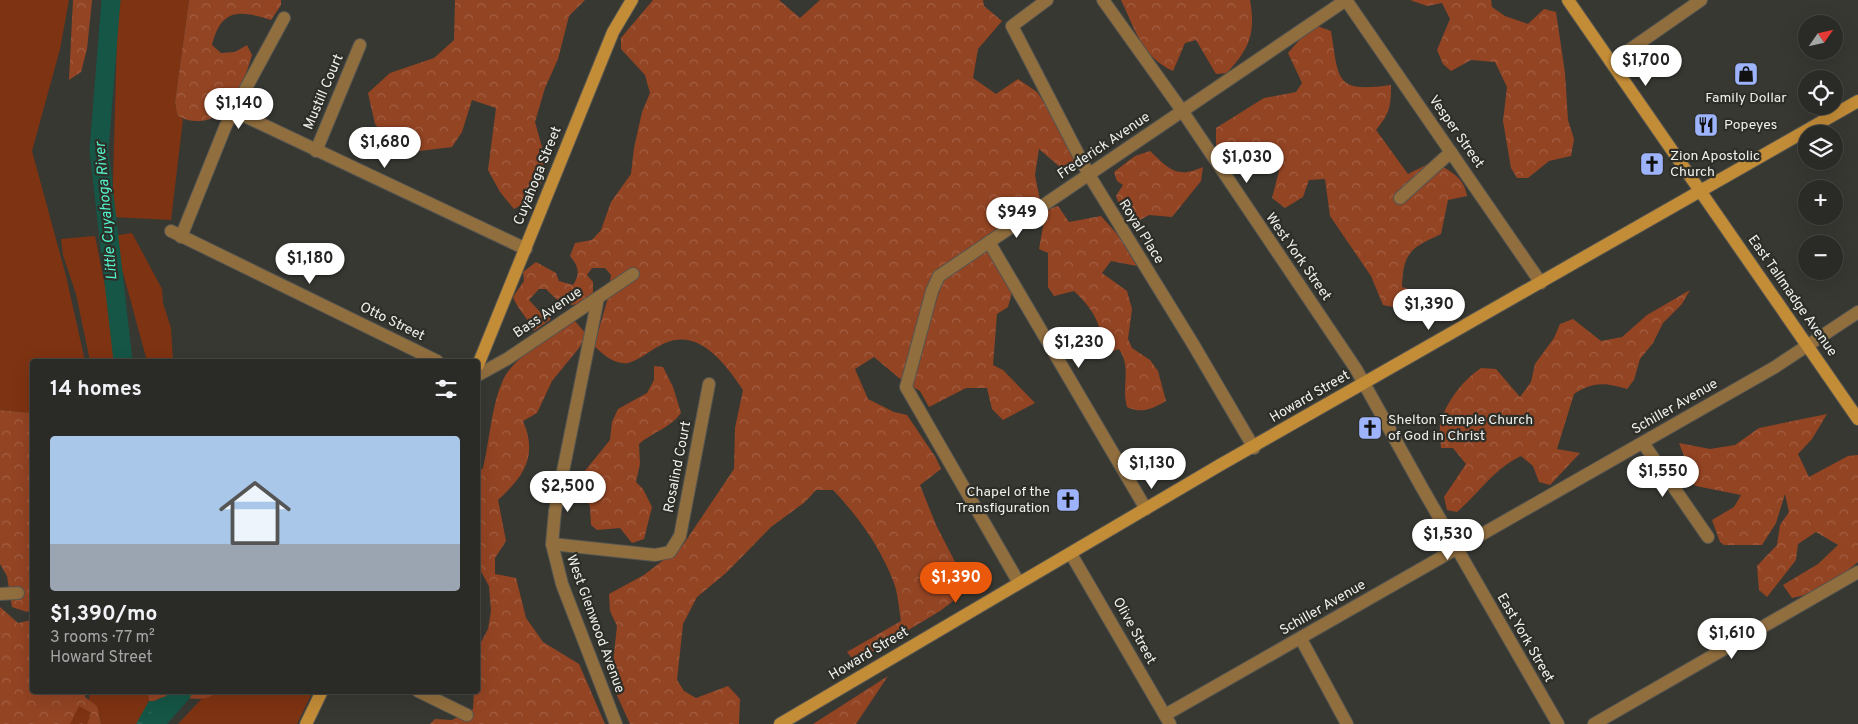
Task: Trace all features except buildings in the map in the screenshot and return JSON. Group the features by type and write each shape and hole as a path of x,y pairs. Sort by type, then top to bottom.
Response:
{"main road":[{"name":"Cuyahoga Street","path":"480,360 613,32 632,0"},
{"name":"East Tallmadge Avenue","path":"1568,0 1858,419"},
{"name":"Howard Street","path":"780,724 1146,509 1858,101"},
{"path":"306,724 321,694"}],"street":[{"name":"Royal Place","path":"1047,0 1012,26 1089,175 1193,344 1254,448"},
{"name":"West York Street","path":"1103,0 1183,112 1345,351 1364,384"},
{"name":"Frederick Avenue","path":"1019,583 906,387 932,291 939,276 1346,0"},
{"name":"Vesper Street","path":"1346,0 1540,283"},
{"path":"1612,62 1701,0"},
{"path":"284,18 234,111 526,249"},
{"name":"Mustill Court","path":"316,151 360,45"},
{"name":"Otto Street","path":"234,111 176,234 434,359"},
{"path":"1400,198 1451,152"},
{"path":"988,242 1146,509"},
{"name":"Bass Avenue","path":"480,374 507,359 633,274"},
{"name":"West Glenwood Avenue","path":"598,298 555,511 552,544 562,584 616,724"},
{"name":"Schiller Avenue","path":"1167,720 1301,639 1808,346 1858,312"},
{"name":"Rosalind Court","path":"552,544 655,555 670,552 680,536 709,384"},
{"name":"East York Street","path":"1364,384 1558,724"},
{"path":"1643,443 1708,537"},
{"name":"Olive Street","path":"1071,554 1167,720"},
{"path":"1594,724 1858,572"},
{"path":"0,594 18,593"},
{"path":"1301,639 1347,724"},
{"path":"424,694 467,716"}],"green space":[{"path":"0,0 69,0 60,49 32,151 66,276 85,359 30,359 30,413 0,410"},
{"path":"73,0 92,0 87,49 81,72 69,80"},
{"path":"118,0 189,0 175,102 177,115 183,119 171,220 112,217"},
{"path":"189,0 281,0 281,5 271,20 250,14 241,14 226,18 221,24 212,45 221,53 235,52 247,45 252,55 245,77 228,107 210,119 199,121 188,120 177,115 175,102"},
{"path":"455,0 585,0 569,16 558,59 545,88 535,122 545,158 541,184 529,201 514,209 500,192 488,170 496,108 472,100 462,132 452,147 419,151 408,142 384,135 375,124 368,93 390,73 434,58 454,40"},
{"path":"653,0 779,0 800,18 820,0 983,0 984,6 1002,21 978,49 973,78 996,94 1018,79 1037,92 1051,112 1079,163 1067,173 1039,149 1035,175 1040,200 1008,224 992,256 1012,292 1008,307 997,314 993,365 1003,370 1035,403 1003,420 992,409 987,388 966,388 929,407 920,391 899,378 874,357 855,369 868,399 894,412 907,415 936,458 941,469 920,485 936,525 969,589 940,611 855,662 847,652 901,621 894,583 876,545 851,511 833,490 816,490 805,502 771,527 726,573 697,597 683,624 677,680 684,691 696,698 728,686 740,699 739,724 630,724 611,682 617,626 610,611 609,594 644,575 683,545 734,469 735,428 743,390 720,360 701,345 690,340 665,343 628,363 613,361 597,349 594,346 607,301 611,275 605,268 592,268 587,275 593,282 593,294 574,305 563,303 546,289 539,289 529,300 541,313 551,314 550,320 534,331 513,297 524,281 523,272 536,262 556,273 559,281 573,285 578,273 575,263 570,256 575,243 592,240 601,230 611,202 631,174 634,148 642,112 650,93 645,75 621,49 621,38"},
{"path":"1121,0 1250,0 1252,22 1249,40 1241,56 1227,73 1216,74 1196,40 1185,43 1173,71 1162,65 1147,50 1135,32"},
{"path":"1410,0 1491,0 1492,7 1505,16 1528,24 1544,9 1556,12 1565,73 1568,120 1574,139 1571,156 1549,161 1528,178 1517,178 1511,168 1503,121 1507,87 1495,62 1471,60 1451,71 1443,64 1437,50 1450,19 1442,3 1427,6"},
{"path":"1317,26 1331,31 1336,62 1343,80 1350,85 1359,87 1391,85 1389,109 1376,130 1408,174 1434,161 1455,175 1465,189 1467,196 1448,200 1441,234 1416,248 1404,266 1402,287 1425,295 1398,308 1383,305 1371,276 1330,216 1325,179 1309,180 1303,197 1285,208 1272,198 1279,171 1276,163 1262,172 1244,177 1216,155 1216,128 1264,98 1296,92 1302,83 1288,53 1302,37"},
{"path":"1150,151 1162,163 1179,172 1203,167 1201,181 1172,217 1149,215 1138,221 1119,204 1116,196 1123,185 1117,181 1114,172 1135,156"},
{"path":"1058,206 1069,222 1101,216 1118,235 1137,266 1111,261 1102,273 1127,291 1132,309 1128,339 1132,348 1150,360 1158,371 1166,401 1147,410 1127,407 1125,399 1126,371 1123,356 1119,349 1102,355 1099,327 1087,305 1074,291 1054,296 1048,287 1048,253 1039,249 1046,210"},
{"path":"132,233 162,289 163,303 171,328 173,359 146,359 113,236"},
{"path":"95,236 120,359 90,359 76,294 63,255 61,239"},
{"path":"1690,290 1682,304 1663,323 1653,343 1640,359 1634,380 1627,389 1600,384 1588,387 1574,394 1557,449 1580,453 1550,485 1539,482 1533,466 1521,456 1495,474 1457,512 1447,510 1444,497 1466,464 1453,448 1441,448 1440,425 1450,400 1474,373 1481,368 1496,369 1520,397 1531,382 1535,364 1554,338 1560,324 1573,319 1601,341 1622,337 1647,315"},
{"path":"574,320 587,335 579,348 552,381 537,413 523,421 527,433 529,455 521,474 498,500 506,541 495,558 495,574 516,578 526,618 543,642 579,664 605,724 430,724 435,719 452,720 473,709 474,694 480,694 480,644 488,629 491,611 489,586 480,570 480,470 483,468 493,412 503,380 515,363 545,338"},
{"path":"654,366 663,367 673,387 681,413 667,426 639,444 640,464 636,482 643,489 652,507 644,539 632,543 620,528 597,530 591,525 590,507 583,488 584,472 610,440 612,422 618,409 647,393 654,380"},
{"path":"0,410 30,413 30,610 27,612 12,607 7,576 0,564"},
{"path":"1827,414 1812,439 1798,454 1809,477 1848,456 1858,455 1858,562 1835,580 1819,589 1792,598 1783,585 1818,564 1838,545 1816,532 1798,544 1796,560 1767,597 1759,590 1757,566 1777,545 1780,525 1789,512 1785,494 1776,523 1762,545 1724,545 1720,542 1712,520 1734,507 1741,495 1696,486 1685,478 1690,471 1679,443 1710,449 1735,445 1759,428"},
{"path":"0,607 18,623 30,620 30,694 86,694 85,697 97,706 101,724 0,724"},
{"path":"888,676 856,724 813,724"},
{"path":"90,694 148,694 149,701 137,724 101,724 99,714 88,706"},
{"path":"148,694 214,694 199,699 171,696 149,701"},
{"path":"206,694 312,694 297,724 178,724"},
{"path":"79,706 92,713 87,724 70,724"}],"water":[{"path":"163,697 189,699 167,724 136,724 149,701 155,701"}],"waterway":[{"name":"Little Cuyahoga River","path":"111,0 99,150 123,359"},
{"name":"Little Cuyahoga River","path":"154,724 180,694"}],"place":[{"name":"Family Dollar","path":"1746,74"},
{"name":"Popeyes","path":"1706,125"},
{"name":"Zion Apostolic Church","path":"1652,164"},
{"name":"Shelton Temple Church of God in Christ","path":"1370,428"},
{"name":"Chapel of the Transfiguration","path":"1068,500"}]}
